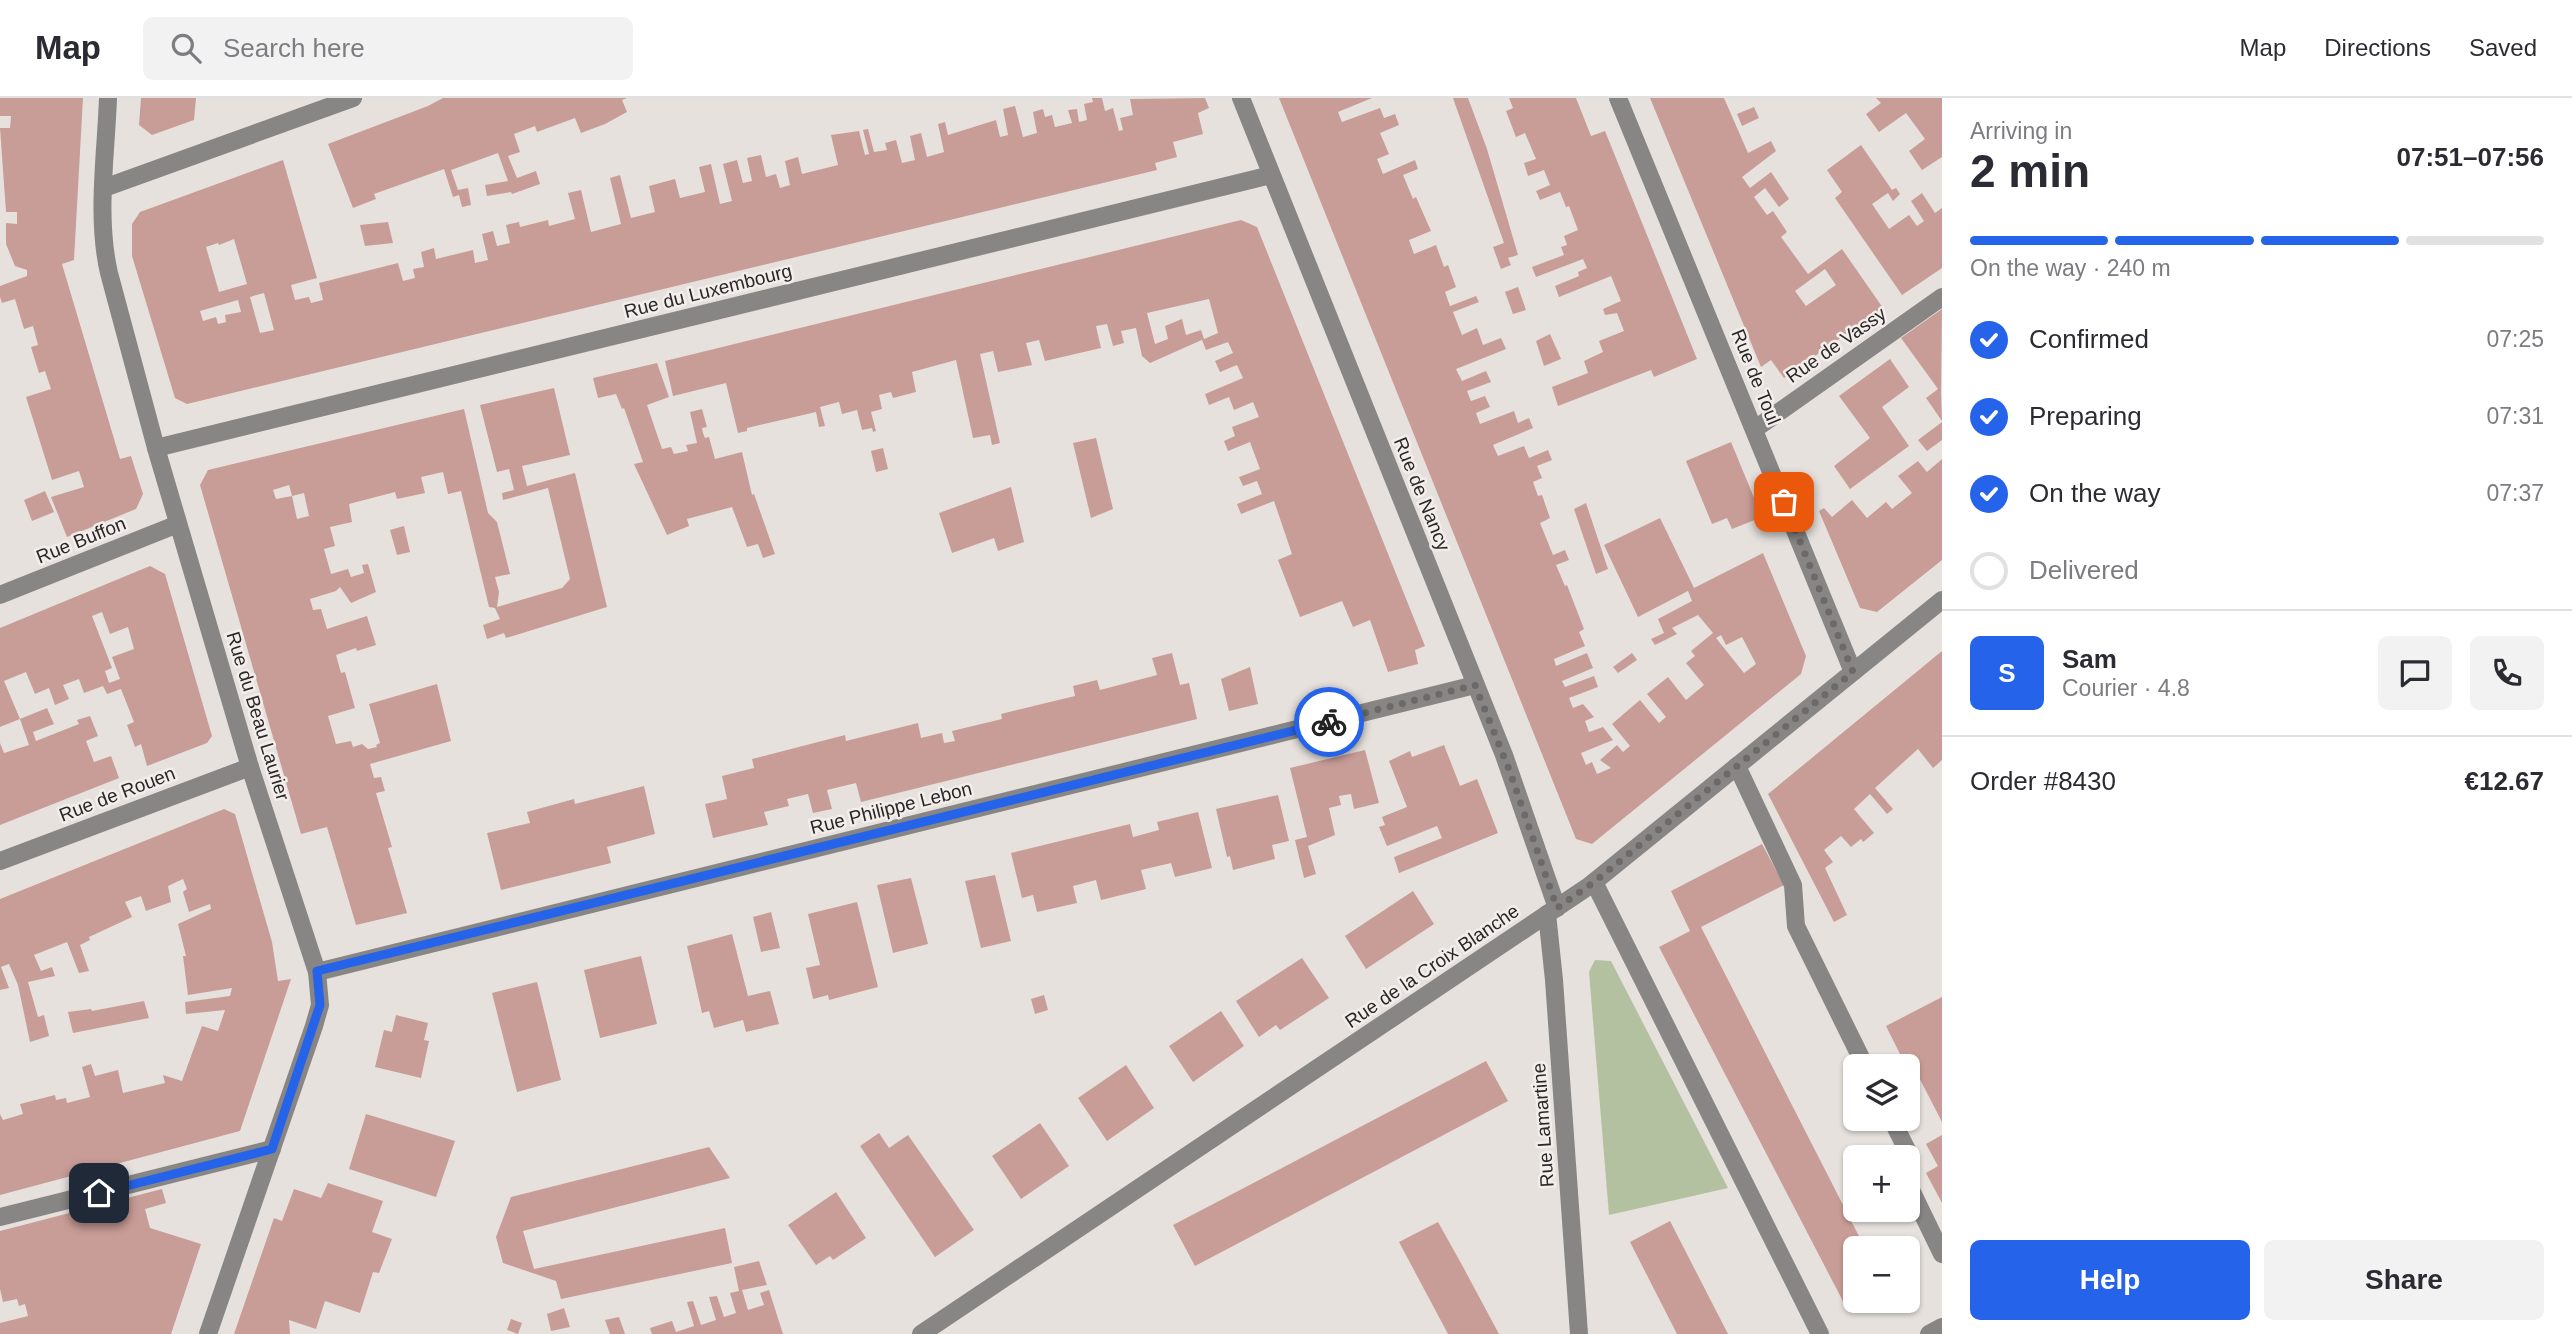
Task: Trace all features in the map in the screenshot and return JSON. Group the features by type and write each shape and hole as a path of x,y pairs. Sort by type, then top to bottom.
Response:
{"street":[{"name":"Rue du Beau Laurier","path":"108,98 104,253 156,448 250,767 317,971 320,1005 208,1334"},
{"path":"104,188 353,98"},
{"name":"Rue de Nancy","path":"1241,98 1504,755 1552,911"},
{"name":"Rue de Toul","path":"1618,98 1853,672"},
{"name":"Rue du Luxembourg","path":"156,448 1271,175"},
{"name":"Rue de Vassy","path":"1755,429 1942,297"},
{"name":"Rue Buffon","path":"0,595 178,524"},
{"name":"Rue de la Croix Blanche","path":"923,1334 1594,882 1942,600"},
{"name":"Rue Philippe Lebon","path":"317,971 1475,685"},
{"path":"1737,766 1793,885 1796,926 1859,1054"},
{"name":"Rue de Rouen","path":"0,861 250,767"},
{"path":"1594,882 1820,1334"},
{"name":"Rue Lamartine","path":"1552,911 1554,980 1579,1334"},
{"path":"1898,1131 1907,1150 1911,1191 1942,1254"},
{"path":"0,1217 272,1149"},
{"path":"1929,1334 1942,1327"}],"green space":[{"path":"1595,960 1611,961 1728,1188 1609,1215 1589,972"}],"building":[{"path":"0,98 83,98 74,260 62,264 120,459 131,456 143,494 136,509 67,537 51,497 84,487 79,471 52,480 26,397 51,389 45,371 39,373 31,347 38,345 33,326 24,329 15,299 2,303 0,297 0,286 27,276 27,270 15,266 6,244 6,223 17,224 17,212 6,212 0,128 10,128 11,116 0,116"},
{"path":"141,98 196,98 194,120 152,135 139,125"},
{"path":"443,98 627,98 622,100 627,112 581,133 575,118 537,132 535,126 514,134 520,152 508,156 517,178 536,171 540,184 512,194 487,196 485,185 508,181 498,153 451,170 458,190 468,188 471,205 462,207 459,195 453,197 444,169 374,194 376,199 353,208 328,144"},
{"path":"1092,98 1102,98 1105,111 1113,108 1119,131 1123,130 1120,118 1133,115 1130,99 1205,98 1209,108 1198,113 1203,134 1173,142 1177,157 1155,163 1157,170 187,404 175,398 132,256 132,224 140,212 283,160 317,278 291,285 295,300 309,297 311,303 323,300 319,283 398,263 403,281 415,278 413,269 424,267 421,252 434,248 436,259 473,250 475,263 488,260 482,234 493,231 497,246 510,243 506,225 519,222 520,227 548,220 549,226 575,219 568,193 581,190 591,232 621,224 610,178 620,175 631,218 655,212 649,186 675,179 680,198 705,192 699,167 711,164 720,204 732,201 723,164 737,160 743,183 752,181 747,158 761,155 766,177 776,174 780,188 790,185 785,161 798,157 802,174 838,165 831,135 859,131 865,155 869,154 863,130 868,129 874,152 887,150 885,143 896,140 902,163 915,160 910,136 921,133 927,157 944,152 938,124 945,122 948,135 996,120 1000,137 1008,135 1003,109 1015,106 1023,137 1037,133 1033,112 1043,109 1045,117 1052,115 1055,127 1072,123 1068,110 1077,109 1079,122 1087,120 1084,104 1093,102","holes":["234,239 247,284 219,292 206,247","264,293 274,330 260,333 250,297","238,300 241,312 225,315 226,322 218,324 216,317 203,321 200,311"]},
{"path":"1279,98 1372,98 1338,112 1342,122 1380,108 1384,118 1395,114 1399,125 1380,133 1389,154 1377,159 1383,174 1415,160 1418,169 1403,175 1431,231 1409,240 1414,254 1436,245 1444,267 1448,265 1456,287 1445,292 1450,306 1476,296 1479,302 1453,312 1462,335 1477,328 1483,345 1501,338 1506,349 1456,369 1462,381 1486,371 1491,382 1467,391 1471,401 1485,396 1490,407 1476,413 1480,424 1514,411 1518,423 1529,418 1533,428 1493,445 1498,456 1524,446 1529,458 1548,450 1552,460 1537,466 1542,478 1533,482 1538,496 1542,495 1550,518 1540,523 1553,555 1565,550 1569,560 1556,565 1584,629 1579,632 1585,646 1554,659 1556,666 1587,653 1593,668 1562,681 1565,687 1594,676 1598,687 1569,698 1573,708 1583,704 1594,717 1585,721 1589,732 1603,727 1613,740 1581,753 1586,765 1592,762 1597,774 1611,768 1600,760 1617,745 1623,752 1630,746 1612,724 1640,700 1659,723 1666,717 1647,694 1668,677 1686,700 1704,685 1686,663 1695,656 1691,651 1713,633 1698,615 1672,628 1677,634 1655,645 1651,639 1664,633 1658,619 1692,601 1688,591 1638,617 1604,545 1660,518 1694,588 1763,553 1806,656 1801,674 1592,844 1576,839","holes":["1721,635 1726,645 1742,637 1756,664 1744,673 1716,638"]},
{"path":"1453,98 1468,98 1487,149 1518,255 1508,258 1511,265 1501,269 1493,247 1504,243"},
{"path":"1509,98 1576,98 1591,136 1605,131 1697,359 1654,377 1651,370 1558,406 1552,387 1588,373 1584,361 1603,352 1599,341 1624,331 1617,313 1605,315 1603,309 1621,301 1611,276 1559,297 1555,286 1579,276 1578,272 1587,268 1583,259 1536,277 1532,267 1564,255 1561,247 1567,245 1564,236 1578,230 1569,206 1566,207 1560,192 1540,200 1536,191 1550,185 1544,170 1528,176 1524,163 1536,159 1525,133 1516,137 1506,111 1513,108"},
{"path":"1650,98 1724,98 1748,153 1771,141 1776,151 1742,177 1750,188 1771,172 1789,199 1779,207 1765,188 1754,197 1767,215 1773,211 1787,232 1781,237 1808,274 1842,249 1883,308 1784,378 1771,360 1761,367","holes":["1825,269 1836,285 1806,306 1795,291"]},
{"path":"1876,98 1942,98 1942,157 1922,170 1909,151 1925,139 1906,113 1879,132 1866,114 1881,103"},
{"path":"1754,107 1759,118 1742,126 1737,114"},
{"path":"1861,145 1892,190 1896,188 1900,194 1893,201 1888,193 1872,204 1889,229 1909,215 1917,226 1924,221 1911,201 1922,193 1935,213 1942,208 1942,268 1902,295 1835,198 1842,192 1827,170"},
{"path":"1241,220 1257,227 1425,646 1415,650 1418,664 1388,672 1370,620 1353,627 1342,601 1300,617 1278,560 1292,554 1274,501 1241,514 1237,504 1262,494 1257,481 1243,486 1239,477 1260,469 1250,442 1228,451 1224,441 1235,436 1232,427 1259,417 1253,402 1234,410 1229,397 1209,405 1205,394 1243,378 1237,365 1220,372 1215,361 1233,353 1228,342 1206,350 1202,340 1218,333 1209,299 1147,313 1155,344 1168,339 1165,326 1182,319 1186,335 1201,330 1204,339 1150,363 1142,356 1136,328 1121,331 1124,343 1113,346 1107,324 1096,326 1101,348 1045,361 1039,340 1026,343 1032,365 998,372 993,351 980,354 1000,443 992,445 990,435 973,438 956,360 912,372 916,392 893,398 891,392 879,395 882,409 871,412 876,431 873,432 872,428 862,430 857,410 842,414 839,402 820,407 825,426 819,427 816,412 747,428 747,431 738,433 726,383 673,396 665,361"},
{"path":"388,222 393,243 365,246 360,225"},
{"path":"1518,287 1526,310 1513,314 1505,292"},
{"path":"1942,309 1942,421 1926,398 1938,389 1901,338"},
{"path":"1550,334 1561,359 1544,366 1536,341"},
{"path":"1890,359 1909,387 1882,407 1909,446 1850,489 1834,466 1870,438 1839,396"},
{"path":"657,363 669,397 647,405 662,449 671,447 674,454 688,451 686,445 697,443 690,412 702,409 707,427 702,428 703,433 705,438 709,437 715,459 742,452 752,495 754,494 775,554 763,558 758,544 747,547 732,507 687,519 689,526 667,535 634,464 643,462 624,408 622,409 616,394 598,398 593,378"},
{"path":"554,388 570,455 522,466 527,486 575,473 607,607 506,638 504,633 487,639 483,625 500,619 495,608 489,607 461,491 448,494 443,472 421,477 425,493 397,499 395,492 349,504 352,522 330,527 335,546 324,549 331,574 348,569 351,577 364,573 362,565 368,564 376,592 351,603 340,587 336,591 310,599 313,610 321,609 327,629 367,616 376,645 336,655 341,673 345,672 355,708 328,716 336,744 351,741 353,747 362,744 368,749 377,747 380,743 369,704 437,684 451,741 370,764 374,778 381,777 385,791 376,793 392,847 388,848 407,913 356,925 327,827 301,834 200,485 208,470 464,409 488,513 497,522 510,574 495,577 499,592 497,607 562,588 570,579 548,488 503,500 502,493 514,490 509,469 497,472 480,405","holes":["289,485 292,496 276,499 273,490","304,493 309,516 297,519 292,496"]},
{"path":"1942,422 1942,440 1927,451 1918,440"},
{"path":"1096,438 1113,509 1091,518 1073,443"},
{"path":"1731,442 1762,517 1732,529 1727,518 1712,524 1686,461"},
{"path":"883,448 888,469 876,472 871,451"},
{"path":"1942,459 1942,560 1877,612 1860,608 1819,511 1824,508 1832,517 1852,500 1867,518 1886,502 1892,509 1912,493 1898,476 1918,461 1927,472"},
{"path":"1011,487 1024,542 998,551 994,538 952,553 939,513"},
{"path":"45,491 54,512 32,521 24,500"},
{"path":"1586,503 1608,569 1596,574 1574,509"},
{"path":"404,526 410,552 397,555 390,530"},
{"path":"150,566 165,574 212,736 207,743 147,766 141,744 135,747 127,725 134,722 121,689 107,694 103,686 84,693 79,679 63,685 69,699 55,705 49,688 35,694 26,672 4,681 20,719 0,727 0,628","holes":["102,612 110,634 128,627 134,649 112,657 120,679 109,683 105,671 112,668 92,616"]},
{"path":"1942,651 1942,760 1933,768 1918,749 1875,788 1893,809 1887,814 1870,794 1854,809 1874,833 1851,847 1841,836 1824,850 1833,862 1825,868 1847,915 1834,922 1768,794"},
{"path":"1172,653 1180,685 1189,683 1197,719 861,802 856,783 827,790 832,809 813,813 808,794 787,799 789,806 764,812 768,825 713,838 705,804 727,799 722,776 754,768 752,759 845,735 846,741 918,723 921,738 942,733 944,743 955,741 952,731 1002,719 1001,714 1075,696 1073,686 1097,680 1100,690 1157,675 1152,658"},
{"path":"1632,653 1637,660 1618,673 1613,667"},
{"path":"1250,667 1258,704 1229,711 1221,679"},
{"path":"47,708 54,724 33,732 36,741 79,724 77,720 90,716 98,736 86,741 94,762 111,756 119,778 0,825 0,743 4,753 29,745 20,719"},
{"path":"1444,745 1460,786 1477,779 1498,833 1399,873 1394,857 1442,838 1437,826 1387,846 1379,827 1385,825 1382,817 1407,807 1389,761 1410,751 1412,757"},
{"path":"1365,750 1379,803 1354,809 1351,794 1339,796 1341,805 1329,808 1335,835 1308,846 1316,874 1304,878 1295,840 1307,837 1290,768"},
{"path":"644,786 655,834 607,847 611,863 501,890 487,833 530,823 527,812 574,799 575,804"},
{"path":"1278,795 1289,841 1272,845 1275,859 1233,870 1230,856 1227,857 1216,809"},
{"path":"224,809 235,814 272,942 278,981 291,979 240,1131 0,1195 0,1114 3,1120 23,1114 20,1104 55,1095 56,1100 66,1098 67,1103 90,1097 82,1067 91,1064 95,1076 118,1070 123,1093 165,1083 163,1075 182,1081 202,1026 218,1031 225,1010 186,1014 185,1002 230,996 232,988 188,995 183,956 186,956 178,924 211,909 210,904 189,912 183,892 187,889 183,879 168,886 171,902 146,911 141,896 125,902 132,917 89,937 90,940 80,945 89,971 79,973 67,942 34,955 41,971 52,967 55,976 28,982 38,1017 44,1015 49,1036 30,1042 18,985 9,964 1,967 9,988 0,990 0,899"},
{"path":"1198,812 1212,868 1175,877 1171,863 1141,870 1146,889 1101,900 1096,880 1073,886 1077,903 1037,912 1033,895 1022,898 1011,853 1130,824 1133,837 1159,830 1157,822"},
{"path":"1762,844 1784,885 1701,927 1843,1205 1843,1222 1852,1222 1859,1236 1843,1236 1843,1301 1659,947 1690,931 1671,891"},
{"path":"995,875 1011,941 981,948 965,881"},
{"path":"911,878 928,944 893,953 877,885"},
{"path":"1413,891 1434,924 1366,969 1345,936"},
{"path":"857,902 878,987 829,1000 828,995 813,999 806,968 820,965 808,914"},
{"path":"771,912 780,948 761,952 753,917"},
{"path":"732,934 748,996 770,991 779,1024 746,1032 743,1020 714,1028 709,1011 702,1013 687,946"},
{"path":"641,956 657,1024 600,1038 584,970"},
{"path":"1302,958 1329,998 1280,1030 1276,1025 1259,1037 1236,1001"},
{"path":"537,982 561,1080 517,1092 492,993"},
{"path":"1044,995 1048,1010 1035,1014 1031,999"},
{"path":"1942,997 1942,1122 1920,1079 1920,1054 1900,1054 1886,1026"},
{"path":"144,1001 149,1018 73,1033 68,1012 92,1011"},
{"path":"1221,1011 1244,1046 1193,1082 1169,1046"},
{"path":"396,1015 428,1023 424,1040 429,1041 421,1078 375,1067 384,1030 392,1032"},
{"path":"1486,1061 1508,1101 1195,1266 1173,1225"},
{"path":"1126,1065 1154,1108 1107,1141 1078,1098"},
{"path":"366,1114 455,1141 436,1197 349,1169"},
{"path":"1040,1123 1069,1166 1021,1199 992,1156"},
{"path":"879,1133 889,1148 908,1135 974,1230 935,1257 860,1146"},
{"path":"1942,1135 1942,1203 1926,1173 1938,1166 1926,1144"},
{"path":"709,1147 730,1178 523,1231 534,1269 725,1228 732,1263 561,1299 556,1281 503,1263 496,1237 511,1197"},
{"path":"328,1183 383,1201 372,1232 392,1239 379,1273 373,1272 360,1313 325,1301 316,1329 289,1320 290,1334 234,1334 274,1218 282,1221 294,1189 321,1198"},
{"path":"162,1189 166,1203 145,1209 150,1228 201,1244 171,1334 0,1334 0,1323 28,1316 25,1304 19,1306 17,1299 3,1302 0,1289 0,1231"},
{"path":"836,1192 866,1238 833,1260 830,1256 816,1265 788,1225"},
{"path":"1670,1221 1728,1334 1677,1334 1630,1242"},
{"path":"1438,1222 1499,1334 1448,1334 1399,1242"},
{"path":"759,1261 767,1285 742,1290 748,1310 764,1305 760,1293 769,1290 783,1334 652,1334 650,1328 672,1321 676,1332 694,1326 687,1302 693,1301 701,1325 716,1320 709,1297 717,1296 724,1317 736,1313 730,1293 739,1291 734,1267"},
{"path":"564,1308 570,1327 551,1331 547,1314"},
{"path":"619,1317 625,1334 610,1334 605,1320"},
{"path":"511,1319 522,1323 518,1334 507,1330"}],"way so far":[{"path":"1329,722 1475,685 1510,772 1557,908 1594,882 1853,672 1784,502"}],"route":[{"path":"99,1193 272,1149 320,1005 317,971 1329,722"}]}
